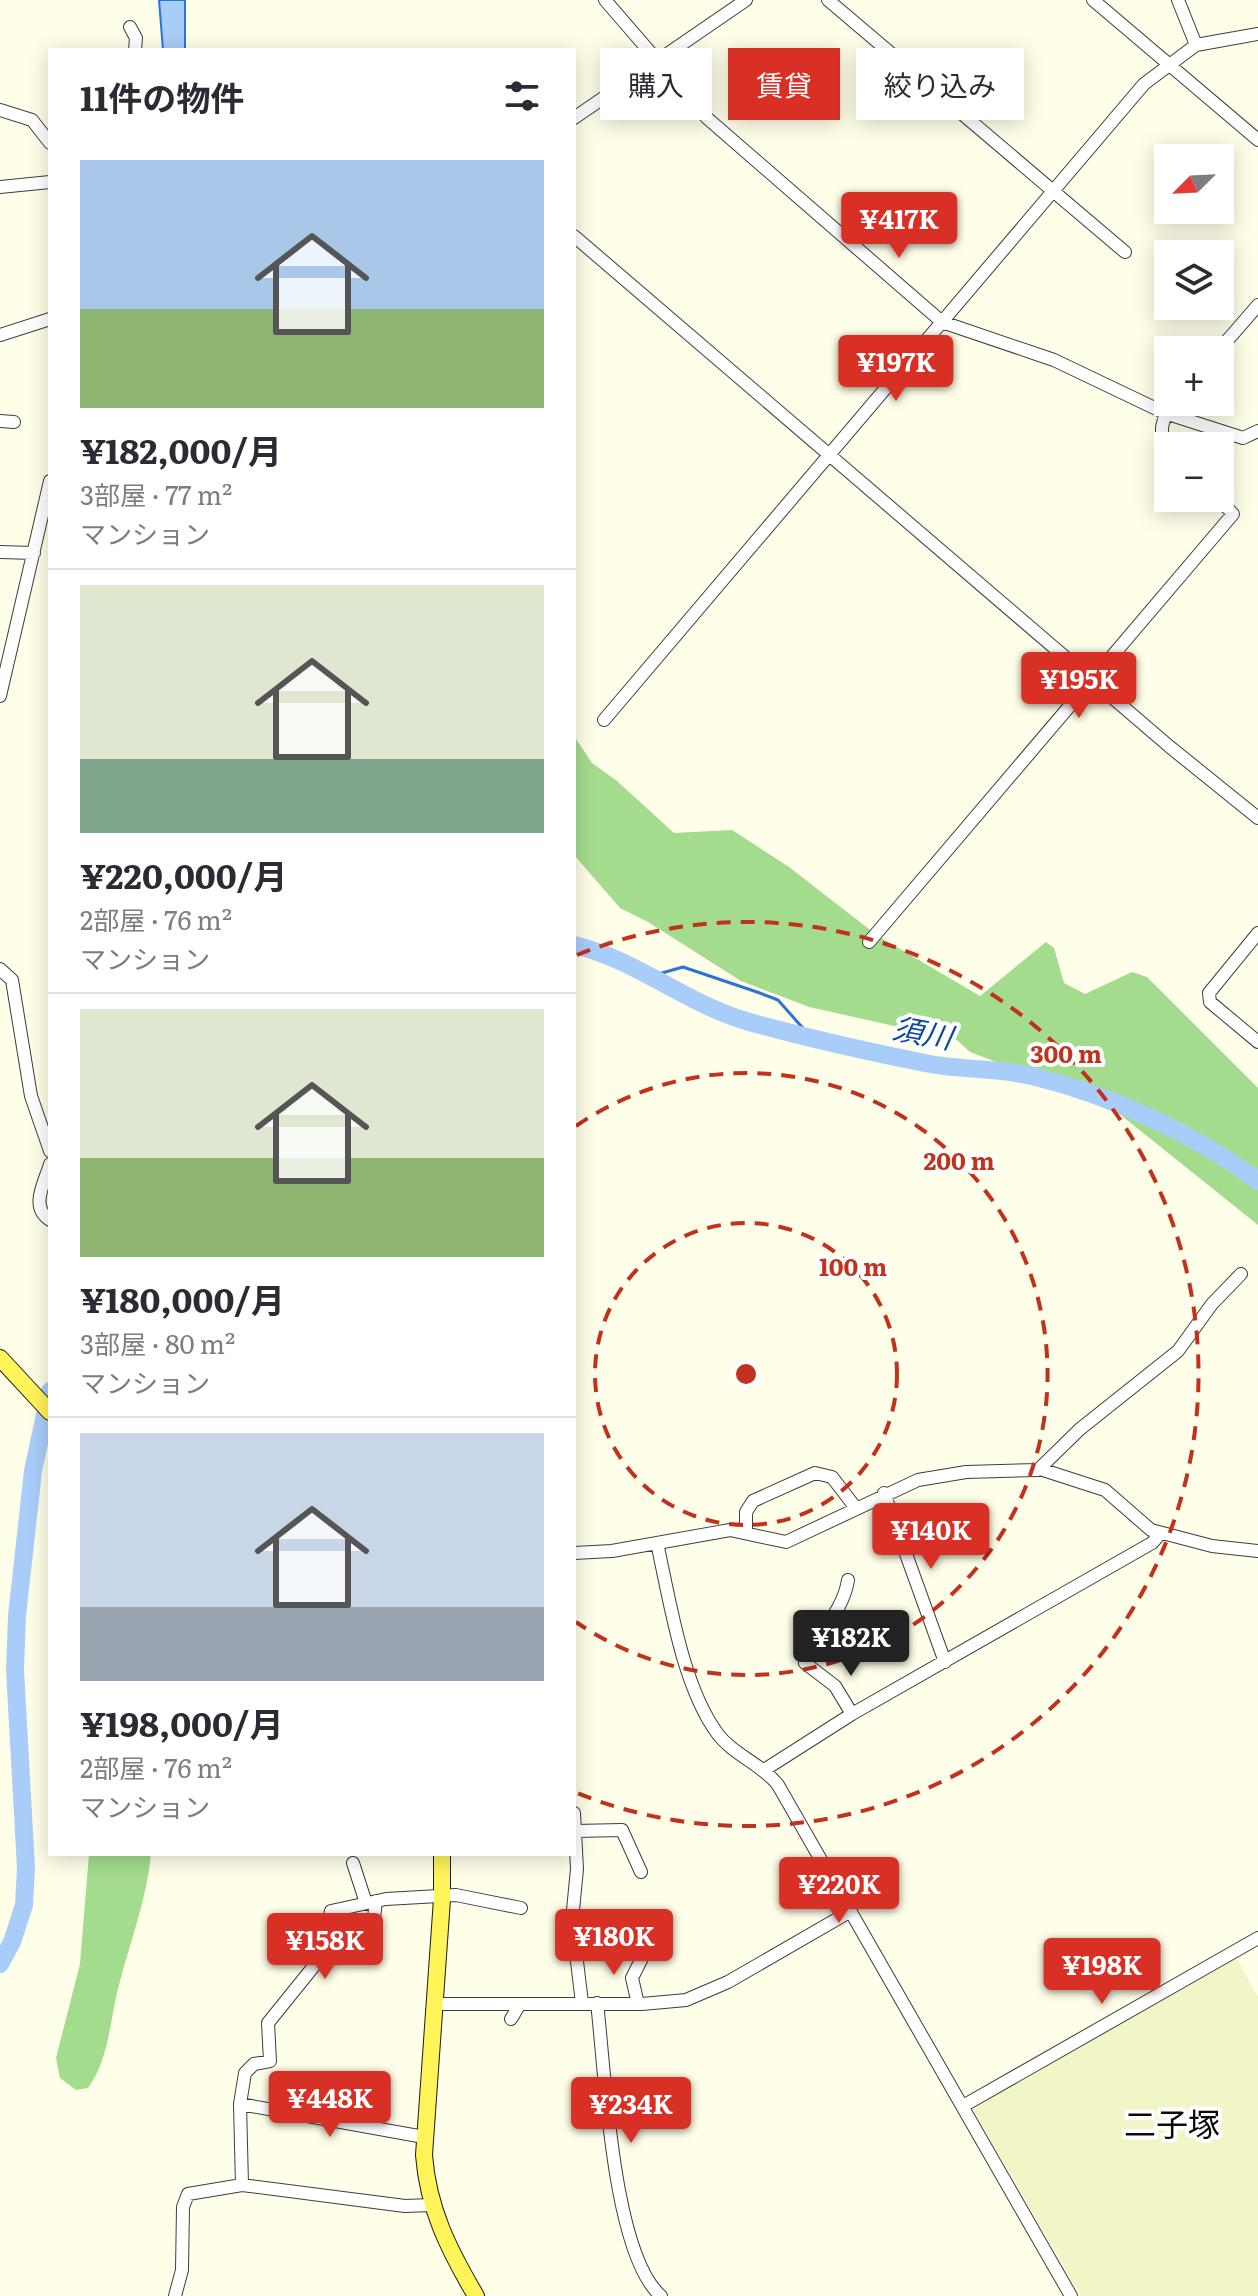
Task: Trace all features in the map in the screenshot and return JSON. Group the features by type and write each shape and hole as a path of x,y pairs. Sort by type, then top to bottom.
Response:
{"main road":[{"path":"0,1358 48,1410"},
{"path":"445,1856 424,2137 426,2182 431,2205 453,2256 476,2296"}],"street":[{"path":"605,0 646,48"},
{"path":"676,48 746,0"},
{"path":"828,0 1125,252"},
{"path":"1093,0 1258,140"},
{"path":"1178,0 1196,45"},
{"path":"130,27 136,38 135,48"},
{"path":"604,720 1141,87 1196,45 1258,34"},
{"path":"576,117 600,100"},
{"path":"0,110 32,120 48,140"},
{"path":"709,120 942,322 1054,360 1154,408"},
{"path":"0,187 48,182"},
{"path":"576,238 1258,818"},
{"path":"1231,336 1258,305"},
{"path":"0,335 48,320"},
{"path":"1174,416 1243,438 1258,431"},
{"path":"0,421 14,422"},
{"path":"0,696 48,490"},
{"path":"869,942 1233,514 1231,512"},
{"path":"0,552 35,550 48,546"},
{"path":"0,636 14,639"},
{"path":"1258,933 1209,993 1210,1002 1258,1042"},
{"path":"0,969 12,980 31,1096 48,1145"},
{"path":"48,1170 38,1202 43,1216 48,1219"},
{"path":"1040,1469 1080,1429 1178,1351 1220,1294 1241,1274"},
{"path":"576,1553 730,1530 746,1530 767,1539 791,1541 884,1493 931,1477 1040,1469 1105,1490 1139,1523 1161,1533 1212,1546 1258,1551"},
{"path":"746,1530 746,1512 753,1501 815,1473 832,1477 855,1507"},
{"path":"884,1493 945,1662"},
{"path":"764,1770 852,1714 1152,1543 1161,1533"},
{"path":"657,1543 685,1659 707,1716 723,1741 764,1770 778,1785 1071,2296"},
{"path":"848,1580 847,1591 832,1620 805,1663 835,1686 852,1714"},
{"path":"576,1831 622,1830 641,1872"},
{"path":"576,1850 572,1920 582,2003"},
{"path":"353,1863 371,1902 373,1926"},
{"path":"242,2185 240,2104 246,2069 270,2061 268,2023 318,1961 331,1911 371,1902 456,1895 521,1908"},
{"path":"433,2004 638,2004 686,2000 711,1990 851,1911"},
{"path":"963,2106 1258,1938"},
{"path":"638,2004 632,1978 643,1956"},
{"path":"597,2003 618,2186 643,2273 648,2284 661,2296"},
{"path":"511,2019 520,2004"},
{"path":"240,2104 424,2137"},
{"path":"175,2296 183,2263 185,2196 242,2185 405,2206 431,2205"}],"green space":[{"path":"576,739 592,763 617,781 674,833 732,830 789,867 878,936 980,996 1046,942 1054,948 1064,983 1085,994 1132,972 1147,977 1258,1088 1258,1225 1107,1104 970,1052 957,1040 809,1007 741,981 648,922 620,908 576,857"},
{"path":"89,1856 151,1856 101,2064 88,2088 76,2090 60,2078 56,2058 80,1964"},
{"path":"1236,1957 1258,1997 1258,2296 1081,2296 971,2106"}],"water":[{"path":"159,0 185,0 185,48 163,48"}],"waterway":[{"name":"須川","path":"576,946 618,960 702,1004 746,1021 930,1064 1032,1076 1091,1094 1179,1132 1258,1181"},
{"path":"648,977 683,967 757,992 778,1000 809,1035"},
{"path":"0,1964 12,1942 24,1905 26,1868 15,1670 17,1616 33,1471 48,1400"}],"district":[{"name":"二子塚","path":"1172,2122"}]}
